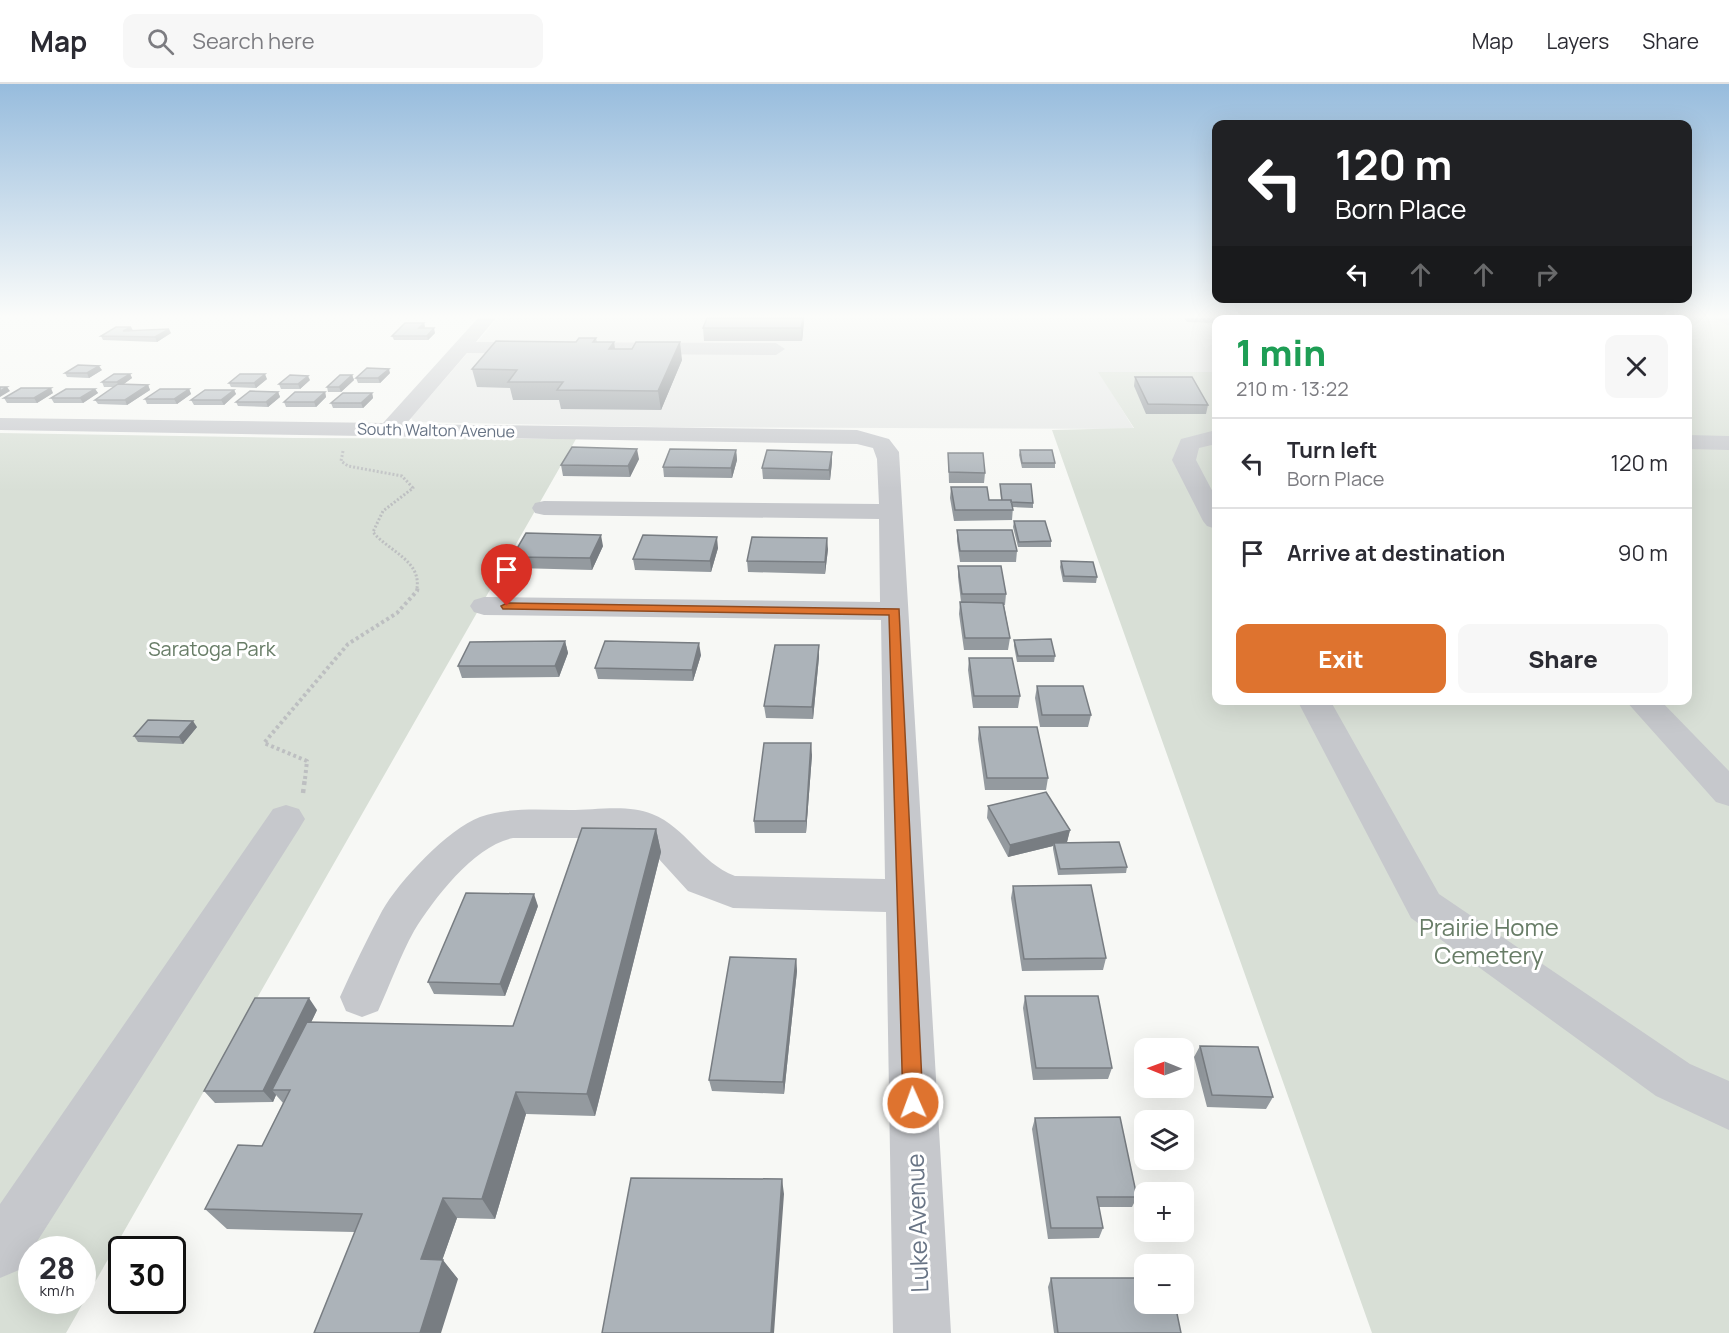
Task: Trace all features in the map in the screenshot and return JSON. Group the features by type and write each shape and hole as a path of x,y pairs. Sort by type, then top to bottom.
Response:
{"street":[{"path":"388,430 435,376"},
{"name":"South Walton Avenue","path":"0,424 872,439"},
{"path":"1212,438 1189,444 1184,460 1212,513"},
{"name":"Luke Avenue","path":"872,439 883,443 888,450 922,1333"},
{"path":"1692,442 1729,443"},
{"path":"544,508 891,512"},
{"path":"484,606 895,611"},
{"path":"1317,705 1425,906 1541,985 1672,1080 1729,1106"},
{"path":"1646,705 1729,793"},
{"path":"0,1251 286,819"},
{"path":"362,997 398,921 461,846 491,828 513,824 639,824 660,836 702,880 733,891 905,896"}],"path":[{"path":"286,819 304,791 307,761 264,743 348,644 397,613 417,591 419,577 410,562 382,544 373,532 383,511 413,488 402,476 348,466 341,460 342,452 349,443"}],"shaded area":[{"path":"447,376 1102,376 1134,429 656,427 414,422 411,418"}],"green space":[{"name":"Prairie Home Cemetery","path":"1101,376 1212,376 1212,705 1692,705 1692,376 1729,376 1729,1333 1372,1333 1052,430 1134,428"},
{"name":"Saratoga Park","path":"0,433 293,438 576,439 121,1236 108,1236 108,1259 96,1280 96,1236 18,1236 18,1314 77,1314 66,1333 0,1333"}],"building":[{"path":"111,376 126,376 117,382 102,382"},
{"path":"237,376 262,376 254,383 229,383"},
{"path":"288,376 308,376 298,384 279,384"},
{"path":"339,376 351,376 339,387 327,387"},
{"path":"358,376 380,376 378,378 356,378"},
{"path":"512,376 665,376 658,391 557,390 563,382 508,382"},
{"path":"1135,377 1192,377 1208,405 1148,404"},
{"path":"118,384 148,385 125,400 95,400"},
{"path":"21,388 51,388 34,398 4,398"},
{"path":"66,389 95,389 80,398 51,398"},
{"path":"160,389 189,389 174,399 145,399"},
{"path":"205,390 234,390 221,400 191,400"},
{"path":"250,391 278,392 266,402 236,402"},
{"path":"295,392 325,392 314,402 284,402"},
{"path":"343,393 372,393 361,403 331,403"},
{"path":"572,447 637,449 628,466 561,465"},
{"path":"670,449 736,450 731,468 663,467"},
{"path":"767,450 832,452 829,470 762,468"},
{"path":"1020,450 1052,450 1055,463 1022,463"},
{"path":"948,453 983,453 985,473 949,472"},
{"path":"1000,484 1031,484 1033,503 1002,500"},
{"path":"951,487 987,487 989,500 1011,500 1013,510 955,510"},
{"path":"1014,521 1045,521 1051,541 1019,542"},
{"path":"957,530 1012,530 1017,551 960,551"},
{"path":"526,533 601,535 590,558 512,557"},
{"path":"643,535 717,537 710,561 633,559"},
{"path":"752,537 827,538 825,562 747,561"},
{"path":"1061,561 1093,562 1097,577 1064,576"},
{"path":"958,566 1001,566 1006,594 962,594"},
{"path":"960,602 1003,603 1010,638 965,638"},
{"path":"1051,639 1055,656 1018,656 1014,640"},
{"path":"565,641 555,666 458,666 470,642"},
{"path":"605,641 699,643 692,670 595,668"},
{"path":"775,645 819,645 812,707 764,706"},
{"path":"969,658 1012,658 1020,696 974,696"},
{"path":"1037,686 1083,686 1091,715 1042,715"},
{"path":"148,720 193,721 179,737 134,736"},
{"path":"979,727 1037,727 1048,778 987,778"},
{"path":"764,743 811,743 806,821 754,821"},
{"path":"1046,792 1070,830 1010,845 988,806"},
{"path":"582,828 656,829 587,1094 516,1092 482,1199 443,1198 421,1259 443,1260 420,1333 314,1333 362,1214 205,1209 238,1145 262,1146 290,1090 272,1090 307,1022 513,1026"},
{"path":"1119,842 1127,867 1060,869 1054,843"},
{"path":"1091,885 1106,958 1024,959 1013,886"},
{"path":"466,893 534,894 500,984 428,982"},
{"path":"730,957 796,959 783,1082 709,1080"},
{"path":"1025,996 1098,996 1112,1068 1036,1068"},
{"path":"255,998 309,998 263,1091 204,1091"},
{"path":"1200,1046 1258,1047 1273,1097 1212,1095"},
{"path":"1120,1117 1134,1183 1134,1197 1097,1197 1103,1228 1051,1228 1035,1118"},
{"path":"631,1178 782,1179 771,1333 602,1333"},
{"path":"1051,1278 1134,1278 1134,1314 1177,1314 1181,1333 1058,1333"}],"route":[{"path":"507,606 895,611 913,1103"}]}
